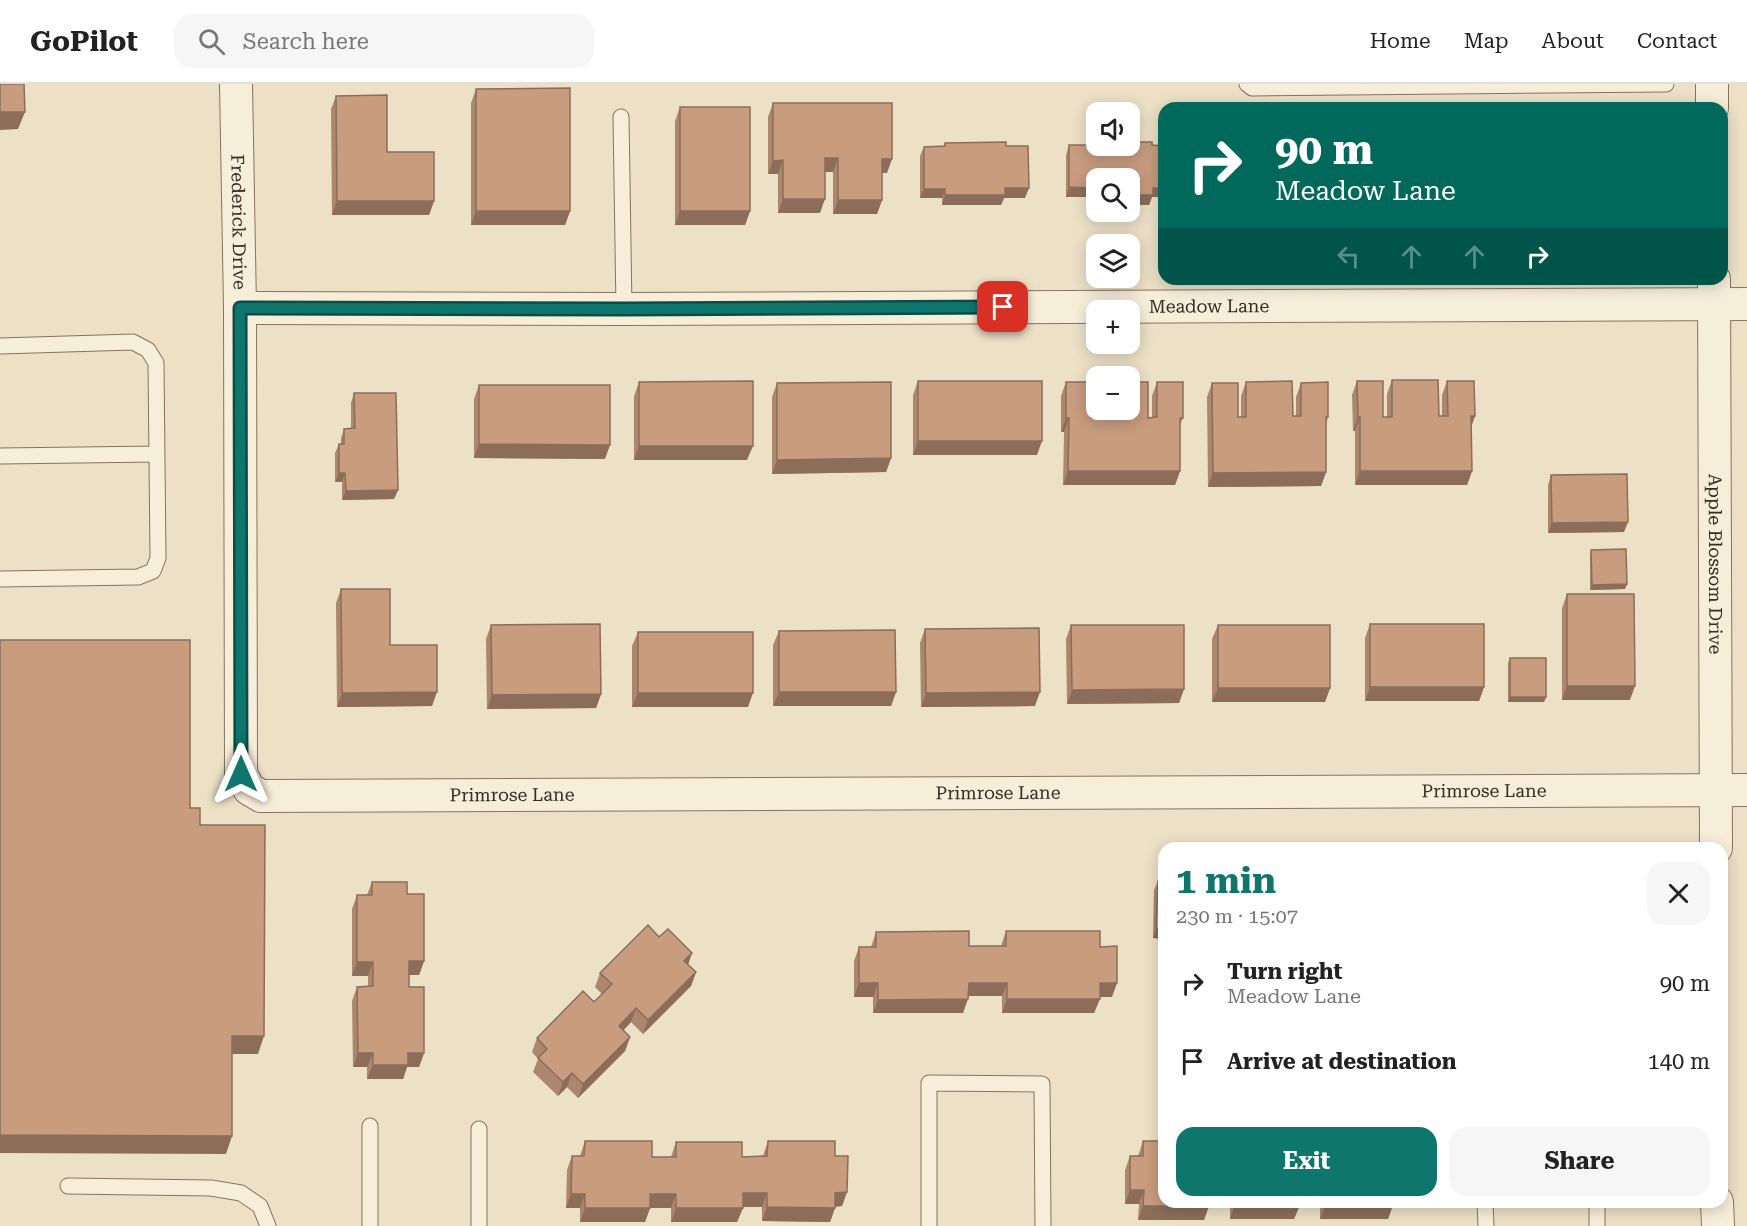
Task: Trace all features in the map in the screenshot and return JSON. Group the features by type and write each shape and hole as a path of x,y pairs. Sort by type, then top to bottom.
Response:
{"street":[{"name":"Frederick Drive","path":"236,84 240,308 241,774 249,789"},
{"path":"1712,84 1713,102"},
{"name":"Meadow Lane","path":"240,308 624,309 1714,291 1747,304"},
{"name":"Apple Blossom Drive","path":"1714,291 1716,842"},
{"name":"Primrose Lane","path":"249,789 261,795 1747,790"},
{"path":"1718,1208 1718,1226"}],"lane":[{"path":"1248,84 1252,88 1264,88 1666,84"},
{"path":"621,117 624,309"},
{"path":"0,346 133,342 148,350 156,363 158,558 153,571 138,577 0,579"},
{"path":"0,456 157,454"},
{"path":"929,1226 929,1083 1042,1084 1043,1226"},
{"path":"370,1126 370,1226"},
{"path":"479,1129 479,1226"},
{"path":"68,1186 211,1188 241,1193 260,1206 268,1226"},
{"path":"1485,1208 1486,1226"},
{"path":"1597,1208 1598,1226"}],"building":[{"path":"0,84 24,84 25,112 0,112"},
{"path":"570,88 570,211 476,211 476,89"},
{"path":"387,95 387,152 434,152 434,201 337,201 336,96"},
{"path":"773,103 892,103 892,159 882,159 882,200 838,200 838,158 825,158 825,199 783,199 783,160 773,161"},
{"path":"680,107 750,107 750,211 680,211"},
{"path":"1006,142 1006,146 1028,146 1029,188 1005,188 1005,195 945,195 945,189 924,189 924,147 945,146 945,143"},
{"path":"1140,142 1152,142 1152,145 1158,146 1158,188 1153,188 1153,195 1140,195 1140,168 1086,168 1086,188 1069,187 1069,145 1086,145 1086,156 1140,156"},
{"path":"1392,380 1438,380 1439,416 1448,416 1447,381 1474,381 1475,416 1471,416 1472,471 1360,471 1357,381 1383,381 1383,417 1392,417"},
{"path":"753,381 753,446 639,446 639,382"},
{"path":"918,381 1042,381 1042,441 918,441"},
{"path":"1292,381 1293,416 1301,416 1301,383 1328,382 1326,472 1213,473 1212,383 1238,383 1238,417 1246,417 1246,382"},
{"path":"891,382 891,458 777,460 777,383"},
{"path":"1066,382 1086,382 1086,420 1140,420 1140,382 1148,382 1148,418 1157,417 1157,382 1183,382 1180,471 1068,471 1069,418 1066,418"},
{"path":"479,385 610,385 610,445 479,444"},
{"path":"354,393 396,393 398,490 346,491 345,473 339,473 339,444 344,444 344,429 355,428"},
{"path":"1627,474 1628,522 1552,523 1551,475"},
{"path":"1626,549 1627,584 1592,585 1591,550"},
{"path":"341,589 390,589 390,645 437,645 437,692 342,693"},
{"path":"1567,594 1634,594 1635,686 1567,686"},
{"path":"600,624 601,694 492,695 491,625"},
{"path":"1370,624 1484,624 1484,687 1370,687"},
{"path":"1071,625 1184,625 1184,689 1072,690"},
{"path":"1218,625 1330,625 1330,688 1218,688"},
{"path":"1039,628 1040,692 926,693 925,629"},
{"path":"895,630 896,692 779,692 779,631"},
{"path":"638,632 753,632 753,693 638,693"},
{"path":"0,640 190,640 190,808 200,808 200,825 265,825 264,1036 232,1036 232,1136 0,1135"},
{"path":"1510,658 1546,658 1546,697 1510,697"},
{"path":"1158,881 1158,929 1156,929"},
{"path":"372,882 407,882 407,894 424,894 424,961 409,961 409,987 424,987 424,1053 408,1053 408,1065 373,1065 373,1053 358,1053 357,987 373,986 373,962 357,962 357,895 372,895"},
{"path":"648,925 659,937 668,929 692,953 684,961 696,972 648,1020 636,1008 619,1026 630,1037 583,1084 572,1073 563,1082 538,1058 547,1049 537,1038 583,991 594,1002 612,984 600,973"},
{"path":"969,931 969,946 1006,946 1006,931 1100,931 1100,947 1117,946 1117,983 1100,983 1100,999 1007,999 1007,983 969,983 968,999 878,1000 878,983 859,983 859,947 876,947 876,932"},
{"path":"585,1141 652,1141 652,1157 676,1157 676,1142 742,1142 742,1157 767,1156 768,1141 835,1141 835,1156 848,1156 847,1192 835,1193 835,1208 767,1207 767,1193 743,1193 743,1208 676,1208 676,1194 650,1194 650,1208 585,1208 585,1194 571,1194 572,1156 584,1156"},
{"path":"1143,1141 1158,1141 1158,1206 1143,1206 1144,1190 1130,1190 1130,1156 1143,1156"}],"route":[{"path":"241,774 240,308 1003,307"}]}
